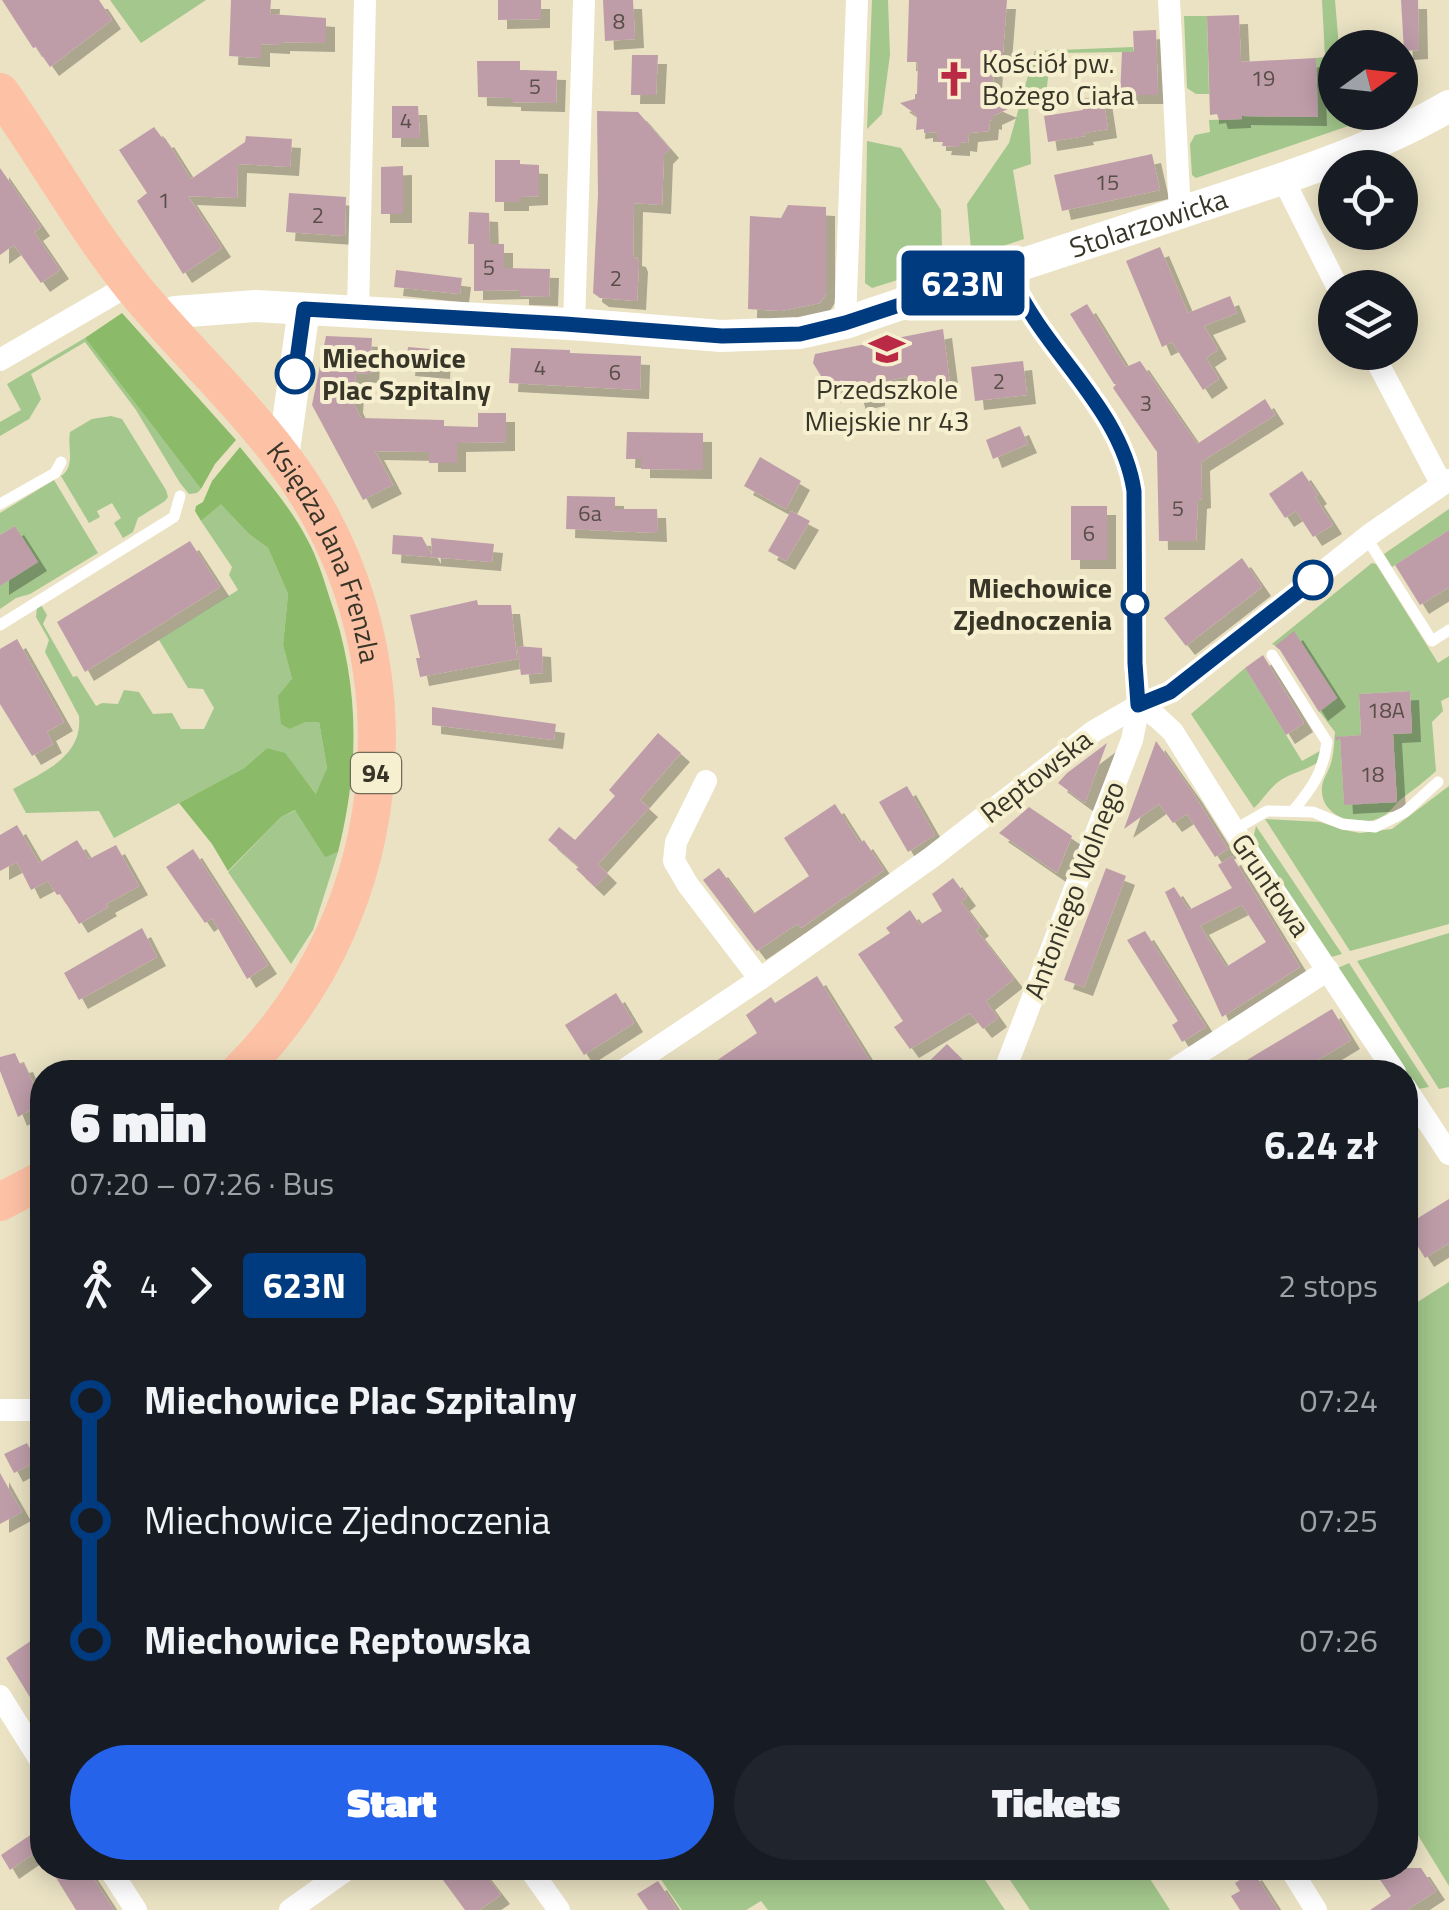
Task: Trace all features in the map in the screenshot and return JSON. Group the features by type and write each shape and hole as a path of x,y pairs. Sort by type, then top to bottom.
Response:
{"main road":[{"name":"Księdza Jana Frenzla","path":"0,92 131,284 283,457 338,551 366,635 373,670 378,744 369,830 359,869 329,948 283,1022 249,1060"},
{"path":"0,1202 30,1186"}],"street":[{"path":"358,312 365,0"},
{"path":"574,325 584,0"},
{"path":"845,323 857,0"},
{"path":"1169,0 1180,213"},
{"name":"Stolarzowicka","path":"162,323 176,312 256,306 722,336 800,334 845,323 1283,179 1372,144 1449,106"},
{"path":"1283,179 1329,270"},
{"name":"Antoniego Wolnego","path":"1006,270 1037,322 1104,415 1130,466 1134,491 1138,705 1132,740 1010,1060"},
{"path":"0,360 131,284"},
{"path":"283,457 304,309"},
{"path":"1382,370 1446,486"},
{"name":"Reptowska","path":"639,1060 932,857 1094,731 1138,705 1170,692 1366,538 1446,486"},
{"name":"Gruntowa","path":"1138,705 1173,732 1387,1060"},
{"path":"706,781 676,842 674,860 688,885 760,979"},
{"path":"1189,1060 1328,970"},
{"path":"1418,1108 1449,1154"},
{"path":"0,1410 30,1410"},
{"path":"0,1696 30,1744"},
{"path":"117,1880 136,1910"},
{"path":"306,1906 331,1880"},
{"path":"537,1880 558,1910"},
{"path":"1297,1880 1316,1910"}],"lane":[{"path":"0,504 55,473 61,462"},
{"path":"0,625 174,517 180,496"},
{"path":"1366,538 1432,641 1449,630"},
{"path":"1272,654 1328,742 1324,765 1294,812"},
{"path":"1234,830 1267,812 1313,812 1342,824 1375,827 1405,812 1438,782"}],"green space":[{"path":"110,0 206,0 141,43"},
{"path":"872,0 888,0 890,55 882,114 867,129"},
{"path":"1322,0 1335,0 1338,30 1324,30"},
{"path":"1184,16 1207,16 1209,94 1196,94 1187,88"},
{"path":"1133,47 1134,52 1051,53 1045,103 1028,106 1031,164 1013,170 1024,239 979,254 971,250 967,204 1009,143 1035,51"},
{"path":"1316,58 1318,130 1337,130 1196,178 1192,175 1190,144 1195,135 1210,132 1209,120 1242,116 1317,117"},
{"path":"867,141 901,148 941,210 942,249 936,268 872,288 865,283"},
{"path":"122,313 236,440 215,464 201,489 85,338"},
{"path":"85,338 201,489 197,493 189,494 180,483 136,410 85,342 31,374 41,399 29,419 0,436 0,422 21,410 7,384"},
{"path":"92,419 122,419 168,497 138,518 133,532 123,538 114,523 121,518 112,503 97,511 100,517 89,523 61,476 70,462 70,432"},
{"path":"240,447 293,515 320,567 347,660 353,755 338,852 325,857 295,810 281,817 228,871 179,803 244,768 267,748 285,753 316,794 327,768 319,722 305,722 290,729 281,724 278,696 292,679 283,645 288,594 268,548 221,504 201,521 195,511 212,481"},
{"path":"54,480 98,553 0,609 0,586 37,562 15,526 0,535 0,513"},
{"path":"221,503 249,534 268,548 288,594 283,645 292,679 290,729 304,722 319,722 327,768 317,795 285,754 267,748 244,768 114,838 99,811 26,813 13,789 59,762 79,730 79,716 45,652 49,640 36,617 41,605 47,615 43,624 73,677 77,676 96,706 118,704 124,690 139,692 153,714 172,713 181,729 204,729 214,708 203,689 188,688 159,640 238,590 229,575 232,567 201,521"},
{"path":"1449,509 1449,530 1392,567 1384,554"},
{"path":"1372,563 1376,564 1438,663 1449,656 1449,697 1441,701 1443,711 1432,722 1436,771 1375,820 1355,821 1336,815 1322,792 1335,732 1319,711 1337,698 1294,632 1276,646 1272,644","holes":["1410,691 1412,733 1393,734 1397,802 1344,804 1340,737 1361,735 1359,694"]},
{"path":"1245,668 1302,761 1320,751 1318,762 1278,782 1254,808 1191,714"},
{"path":"1449,786 1449,924 1350,951 1265,819 1320,822 1360,833 1392,829"},
{"path":"296,810 325,856 338,852 313,930 291,964 228,872 281,817"},
{"path":"1256,826 1342,954 1331,957 1253,839"},
{"path":"1449,933 1449,1087 1439,1089 1357,961"},
{"path":"1349,963 1412,1060 1399,1060 1338,968"},
{"path":"1418,1070 1429,1087 1418,1089"},
{"path":"1449,1282 1449,1886 1418,1835 1418,1302"},
{"path":"661,1880 985,1880 1005,1910 768,1910 761,1901 746,1910 682,1910"},
{"path":"1010,1880 1151,1880 1170,1910 1030,1910"}],"building":[{"path":"2,0 99,0 112,20 50,67"},
{"path":"231,0 271,0 270,14 326,18 326,43 261,44 261,58 229,56"},
{"path":"498,0 541,0 541,19 498,20"},
{"path":"603,0 633,0 635,39 605,41"},
{"name":"Kościół pw. Bożego Ciała","path":"909,0 1007,0 1002,65 994,64 992,102 1008,109 993,116 989,131 969,133 968,143 961,142 961,147 942,146 943,142 937,142 937,132 916,130 917,117 900,103 915,99 917,94 918,62 907,62"},
{"path":"1401,0 1418,0 1419,50 1418,30 1403,30"},
{"path":"1239,15 1241,62 1316,58 1318,117 1242,116 1219,120 1217,114 1210,115 1207,16"},
{"path":"1156,30 1158,95 1120,95 1122,52 1134,52 1133,31"},
{"path":"632,55 658,55 656,95 631,95"},
{"path":"477,61 520,61 520,70 557,71 556,103 478,97"},
{"path":"1103,96 1108,129 1048,142 1044,116 1083,110 1082,99"},
{"path":"392,106 418,106 420,138 392,138"},
{"path":"597,111 638,112 670,149 664,155 662,205 634,203 633,257 639,263 637,301 600,298 593,293"},
{"path":"154,127 191,179 245,142 246,136 292,139 290,167 238,164 237,198 188,196 222,248 183,274 137,201 147,193 119,150"},
{"path":"1152,154 1160,190 1062,211 1054,175"},
{"path":"495,160 539,165 539,196 520,197 520,202 495,202"},
{"path":"403,166 403,214 381,214 381,167"},
{"path":"0,168 41,227 34,232 60,270 41,283 14,245 0,255"},
{"path":"289,193 346,197 345,236 286,232"},
{"path":"788,205 826,207 826,294 820,303 781,311 748,309 750,216 781,218"},
{"path":"469,212 489,213 490,244 468,244"},
{"path":"474,244 504,244 504,268 550,269 549,297 520,296 520,290 474,291"},
{"path":"1160,247 1188,313 1230,296 1237,313 1204,326 1218,350 1206,358 1219,379 1203,390 1172,342 1162,347 1126,261"},
{"path":"396,270 462,278 460,294 394,287"},
{"path":"1087,304 1126,367 1140,361 1197,444 1265,399 1275,415 1201,462 1202,499 1198,500 1196,541 1159,541 1157,452 1113,388 1116,384 1070,314"},
{"path":"943,329 950,383 912,392 907,377 876,383 876,397 857,401 853,388 832,394 813,363 815,354"},
{"path":"326,336 372,338 370,374 356,373 354,404 361,418 444,420 444,426 478,427 478,413 506,413 506,442 457,443 457,463 429,463 429,452 375,451 393,485 363,500 312,405"},
{"path":"408,347 442,350 441,370 406,367"},
{"path":"511,348 641,356 640,390 509,383"},
{"path":"1023,361 1027,395 975,401 971,367"},
{"path":"1020,426 1028,444 993,459 986,440"},
{"path":"627,432 703,433 703,470 641,469 641,459 626,459"},
{"path":"760,457 801,481 786,509 744,486"},
{"path":"1302,471 1333,525 1313,537 1296,511 1285,518 1269,494"},
{"path":"567,496 615,497 615,509 657,509 658,533 566,529"},
{"path":"1071,506 1107,506 1107,560 1071,560"},
{"path":"791,511 810,521 786,561 768,551"},
{"path":"15,526 38,562 0,586 0,535"},
{"path":"1449,530 1449,587 1420,605 1395,565"},
{"path":"393,535 422,537 432,555 431,538 494,544 492,562 392,554"},
{"path":"190,541 220,587 85,672 57,622"},
{"path":"1242,558 1262,587 1186,646 1164,618"},
{"path":"477,600 478,605 511,605 517,659 420,677 416,658 420,658 410,615"},
{"path":"1294,631 1337,698 1319,712 1275,646"},
{"path":"17,639 64,722 47,732 53,744 32,756 0,704 0,649"},
{"path":"517,646 542,648 543,673 521,675"},
{"path":"1263,655 1304,723 1286,735 1245,668"},
{"path":"1410,691 1412,733 1393,734 1397,802 1344,805 1340,738 1336,741 1335,737 1361,735 1359,694"},
{"path":"432,707 556,724 554,740 432,725"},
{"path":"658,733 681,753 640,800 649,808 598,864 608,874 595,887 548,840 559,827 575,840 615,796 609,790"},
{"path":"1156,741 1228,849 1215,857 1187,814 1173,823 1159,804 1124,829"},
{"path":"1107,743 1085,803 1058,783"},
{"path":"907,786 935,835 908,852 879,802"},
{"path":"835,804 860,843 864,840 884,870 801,928 797,924 757,951 703,880 719,868 753,914 809,876 784,838"},
{"path":"1029,807 1072,836 1057,873 999,833"},
{"path":"17,825 39,863 77,840 89,859 116,845 139,886 79,924 48,881 31,890 17,862 0,871 0,835"},
{"path":"193,849 268,965 247,979 212,918 205,923 166,867"},
{"path":"1232,856 1300,967 1222,1017 1165,892 1174,887 1189,910 1232,888 1218,865","holes":["1242,905 1266,942 1226,967 1200,926"]},
{"path":"1106,868 1126,876 1084,987 1064,980"},
{"path":"953,878 967,897 961,902 980,927 976,930 1014,979 986,1001 998,1018 983,1029 970,1013 910,1049 894,1027 903,1021 858,954 890,933 886,928 910,910 920,925 942,911 932,894"},
{"path":"142,928 157,957 79,1000 64,973"},
{"path":"1145,931 1206,1027 1182,1042 1172,1025 1178,1021 1127,940"},
{"path":"817,976 870,1060 718,1060 757,1033 746,1015 771,997 775,1003"},
{"path":"616,993 634,1023 584,1055 565,1025"},
{"path":"1332,1009 1351,1040 1318,1060 1247,1060"},
{"path":"947,1044 963,1060 930,1060"},
{"path":"15,1053 30,1076 30,1110 18,1117 0,1071 0,1057"},
{"path":"1449,1199 1449,1243 1425,1258 1418,1247 1418,1218"},
{"path":"27,1443 30,1465 14,1473 4,1454"},
{"path":"0,1473 22,1512 0,1524"},
{"path":"30,1641 30,1697 6,1658"},
{"path":"30,1835 30,1856 10,1870 1,1855"},
{"path":"1418,1868 1436,1891 1407,1910 1370,1910 1391,1896 1380,1880 1418,1880"},
{"path":"57,1880 95,1880 114,1910 76,1910"},
{"path":"443,1880 489,1880 501,1895 479,1910 465,1910"},
{"path":"1259,1880 1278,1910 1240,1910 1231,1896 1240,1891 1235,1883"},
{"path":"658,1881 677,1910 648,1910 637,1894"}],"bus line":[{"name":"623N","path":"295,374 304,309 722,336 800,334 1006,270 1037,322 1104,415 1130,466 1134,491 1138,705 1170,692 1313,580"}],"place":[{"name":"Kościół pw. Bożego Ciała","path":"954,79"},
{"name":"Przedszkole Miejskie nr 43","path":"887,349"},
{"name":"Miechowice Plac Szpitalny","path":"295,374"},
{"name":"Miechowice Zjednoczenia","path":"1135,604"}]}
